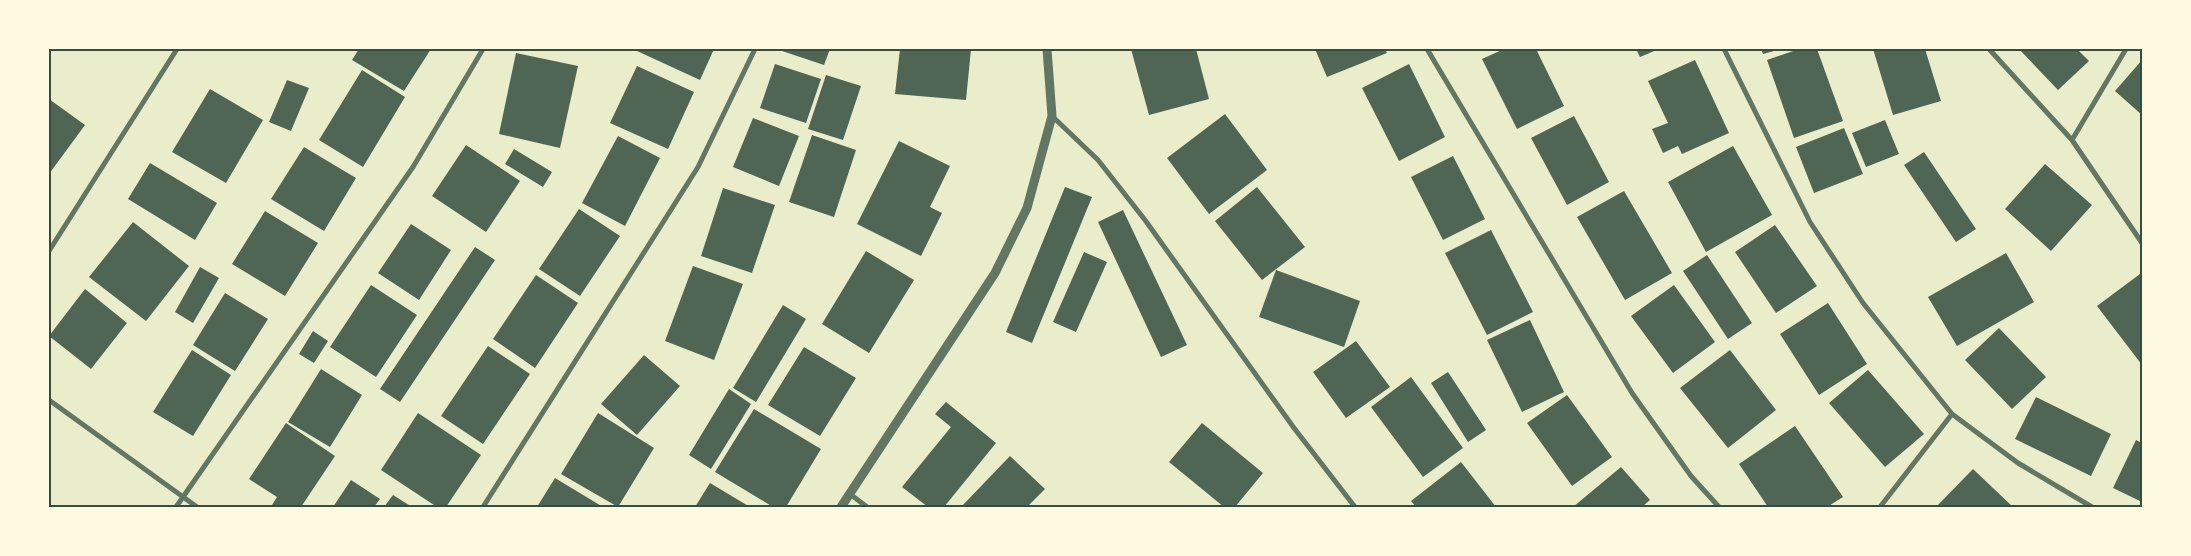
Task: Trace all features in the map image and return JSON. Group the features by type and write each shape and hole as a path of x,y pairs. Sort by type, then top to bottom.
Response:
{"street":[{"path":"49,251 178,49"},
{"path":"176,507 414,167 483,49"},
{"path":"483,507 698,167 755,49"},
{"path":"841,507 995,274 1027,208 1052,116 1047,49"},
{"path":"1427,49 1632,393 1691,476 1719,507"},
{"path":"1724,49 1810,222 1863,303 1952,414 2018,462 2092,507"},
{"path":"1989,49 2072,140 2142,243"},
{"path":"2072,140 2126,49"},
{"path":"1052,116 1098,160 1145,220 1294,428 1355,507"},
{"path":"49,400 197,507"},
{"path":"1880,507 1952,414"},
{"path":"850,494 867,507"}],"building":[{"path":"359,49 431,49 404,91 352,60"},
{"path":"638,49 714,49 700,80 637,51"},
{"path":"776,49 830,49 824,65"},
{"path":"900,49 971,49 966,100 895,94"},
{"path":"1131,49 1196,49 1209,99 1149,115"},
{"path":"1315,49 1385,49 1387,53 1327,77"},
{"path":"1504,49 1536,49 1564,106 1517,129 1482,59"},
{"path":"1636,49 1659,49 1640,57"},
{"path":"1761,49 1781,49 1763,54"},
{"path":"1799,49 1817,49 1843,121 1794,138 1767,60"},
{"path":"1873,49 1925,49 1941,101 1893,115"},
{"path":"2019,49 2077,49 2089,61 2058,90"},
{"path":"516,53 578,66 560,148 499,134"},
{"path":"1695,60 1729,133 1682,154 1678,146 1663,153 1652,129 1668,123 1648,81"},
{"path":"2142,60 2142,115 2115,91"},
{"path":"775,64 821,79 806,123 760,108"},
{"path":"1409,64 1445,137 1399,161 1362,88"},
{"path":"637,66 694,92 668,149 610,123"},
{"path":"362,70 405,97 363,167 319,140"},
{"path":"826,75 861,86 843,140 808,129"},
{"path":"287,80 309,88 291,131 269,122"},
{"path":"210,89 263,120 226,183 172,152"},
{"path":"49,99 85,125 49,174"},
{"path":"1225,114 1267,170 1209,214 1167,158"},
{"path":"1574,116 1609,182 1567,205 1531,138"},
{"path":"753,118 799,136 779,186 733,167"},
{"path":"1885,120 1899,154 1866,167 1852,133"},
{"path":"1844,128 1863,174 1814,193 1796,147"},
{"path":"812,135 856,150 834,217 789,202"},
{"path":"618,136 660,158 625,226 582,203"},
{"path":"899,141 950,166 930,207 942,213 921,256 857,224"},
{"path":"466,145 520,181 486,232 432,196"},
{"path":"1733,146 1772,215 1706,252 1668,182"},
{"path":"304,147 356,178 324,231 271,199"},
{"path":"514,149 552,172 543,187 505,164"},
{"path":"1924,152 1976,229 1956,242 1904,165"},
{"path":"1453,156 1485,219 1443,240 1411,177"},
{"path":"150,163 217,203 195,240 128,199"},
{"path":"2045,164 2092,205 2051,251 2005,209"},
{"path":"1065,187 1092,197 1032,343 1006,332"},
{"path":"1257,187 1305,247 1262,280 1215,221"},
{"path":"723,188 775,205 752,273 701,256"},
{"path":"1624,191 1672,273 1625,300 1577,217"},
{"path":"579,209 620,236 580,296 539,269"},
{"path":"1123,210 1187,345 1161,357 1098,222"},
{"path":"265,211 318,243 285,296 232,264"},
{"path":"133,222 189,266 146,321 89,277"},
{"path":"411,224 451,250 419,300 378,273"},
{"path":"1775,225 1817,286 1776,313 1735,252"},
{"path":"1491,230 1533,312 1487,335 1445,253"},
{"path":"475,247 495,260 400,402 380,389"},
{"path":"866,251 914,280 869,353 822,324"},
{"path":"1084,252 1107,262 1076,332 1053,322"},
{"path":"2006,253 2034,302 1957,346 1928,297"},
{"path":"1707,255 1752,323 1728,339 1683,271"},
{"path":"693,266 743,284 714,360 665,341"},
{"path":"200,267 219,278 193,323 175,312"},
{"path":"1276,270 1360,301 1344,347 1259,317"},
{"path":"2140,274 2142,277 2142,365 2097,306"},
{"path":"536,275 578,303 535,368 493,339"},
{"path":"371,285 417,315 376,377 330,347"},
{"path":"1674,285 1715,342 1673,373 1631,316"},
{"path":"85,289 127,323 91,369 49,336"},
{"path":"225,293 268,319 235,371 193,345"},
{"path":"1828,303 1867,364 1819,395 1780,334"},
{"path":"783,305 806,319 756,402 733,388"},
{"path":"1530,320 1564,392 1522,412 1487,340"},
{"path":"1999,328 2046,377 2012,409 1965,360"},
{"path":"313,331 328,341 314,363 299,354"},
{"path":"1356,341 1390,387 1346,418 1313,372"},
{"path":"488,346 530,374 483,444 441,416"},
{"path":"804,347 856,378 820,436 768,405"},
{"path":"192,350 231,375 193,436 153,412"},
{"path":"1730,350 1776,410 1728,448 1680,388"},
{"path":"644,355 680,386 637,435 601,404"},
{"path":"321,369 362,395 330,447 288,422"},
{"path":"1868,370 1924,434 1885,467 1829,403"},
{"path":"1448,372 1486,430 1468,442 1431,383"},
{"path":"1411,377 1463,448 1423,477 1371,407"},
{"path":"729,389 751,404 711,469 689,455"},
{"path":"1567,395 1612,457 1572,486 1527,423"},
{"path":"2036,397 2111,434 2091,476 2015,439"},
{"path":"946,402 996,443 944,507 928,507 902,487 951,427 935,414"},
{"path":"754,409 821,449 786,507 773,507 715,472"},
{"path":"418,413 481,455 446,507 437,507 381,470"},
{"path":"598,413 654,448 618,507 561,474"},
{"path":"286,423 335,456 301,507 276,507 272,505 277,497 249,479"},
{"path":"1202,423 1263,473 1235,507 1224,507 1169,462"},
{"path":"1795,426 1843,497 1827,507 1768,507 1739,464"},
{"path":"2136,440 2142,443 2142,502 2113,488"},
{"path":"1010,456 1045,489 1027,507 962,506"},
{"path":"1461,462 1496,507 1416,507 1411,501"},
{"path":"1621,467 1650,500 1642,507 1573,507"},
{"path":"1973,469 2013,507 1936,507"},
{"path":"555,478 603,507 537,507"},
{"path":"351,480 380,499 374,507 333,507"},
{"path":"710,483 750,507 695,507"},
{"path":"393,495 412,507 384,507"}]}
